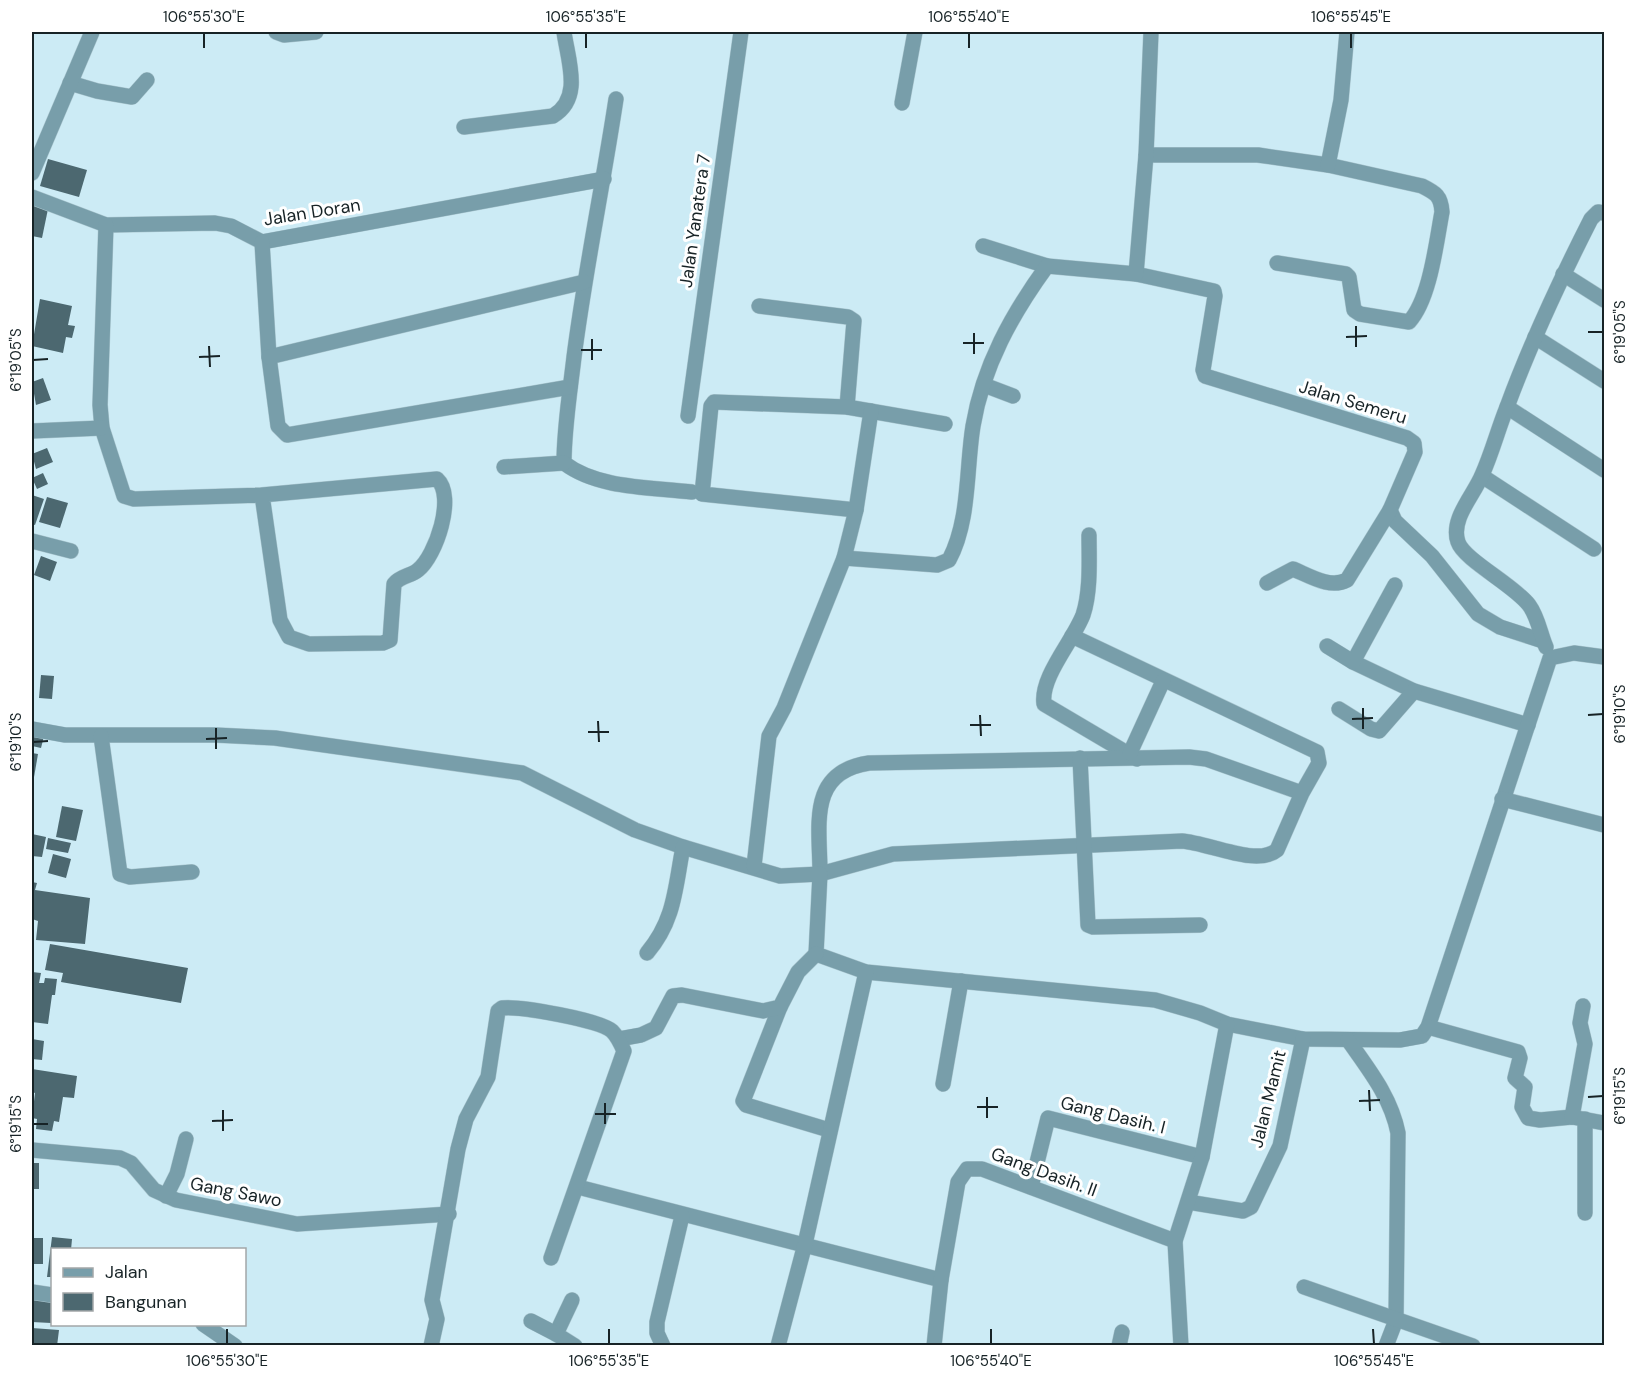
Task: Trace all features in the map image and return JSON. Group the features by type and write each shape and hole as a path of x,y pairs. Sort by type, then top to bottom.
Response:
{"street":[{"path":"32,173 92,32"},
{"path":"276,32 284,35 316,32"},
{"path":"464,127 553,117 564,110 570,99 571,83 564,32"},
{"name":"Jalan Yanatera 7","path":"688,416 741,32"},
{"path":"902,103 915,32"},
{"path":"983,246 1047,266 1136,274 1146,155 1151,32"},
{"path":"1328,165 1341,100 1347,32"},
{"path":"70,82 97,92 132,97 147,80"},
{"path":"564,463 570,387 584,282 604,179 616,99"},
{"path":"1146,155 1247,154 1328,165 1422,186 1435,192 1442,200 1442,212 1434,252 1416,314 1408,322 1360,314 1354,310 1349,277 1346,274 1277,263"},
{"name":"Jalan Doran","path":"32,197 106,225 216,223 231,226 262,242 604,179"},
{"path":"816,954 866,972 1155,1000 1200,1013 1227,1024 1303,1039 1414,1040 1422,1036 1428,1027 1550,658 1530,606 1504,582 1465,553 1458,544 1456,533 1458,521 1482,476 1535,337 1563,274 1591,219 1598,212 1605,213"},
{"path":"106,225 100,405 102,428 126,497 262,495 434,478 439,480 445,498 440,532 421,569 394,584 390,640 383,643 309,644 289,638 280,620 262,495"},
{"path":"262,242 269,357 278,426 287,435 570,387"},
{"path":"844,558 937,565 949,560 961,520 973,426 984,386 1002,335 1025,296 1047,266"},
{"name":"Jalan Semeru","path":"1136,274 1211,290 1215,293 1203,370 1205,376 1407,438 1414,443 1415,452 1390,510"},
{"path":"1563,274 1605,300"},
{"path":"269,357 584,282"},
{"path":"759,306 848,317 854,321 847,407"},
{"path":"1535,337 1605,381"},
{"path":"984,386 1013,396"},
{"path":"856,510 702,494 711,406 714,402 847,407 945,424"},
{"path":"1507,407 1605,470"},
{"path":"754,866 769,736 784,708 844,558 856,510 871,411"},
{"path":"32,431 102,428"},
{"path":"504,467 564,463 581,474 607,482 692,492"},
{"path":"1482,476 1594,549"},
{"path":"1268,583 1293,569 1329,584 1336,585 1347,580 1390,510"},
{"path":"1390,510 1395,521 1432,556 1478,614 1500,627 1544,641"},
{"path":"1089,535 1086,602 1072,636 1050,677 1043,695 1044,704 1134,756"},
{"path":"32,541 71,551"},
{"path":"1353,662 1395,585"},
{"path":"32,729 65,735 214,735 275,738 522,773 627,826 682,847 754,866 780,876 820,874 893,854 1182,842 1208,844 1245,856 1270,856 1277,850 1302,793 1319,763 1317,752 1072,636"},
{"path":"1327,645 1353,662 1414,691 1528,725"},
{"path":"1550,658 1574,653 1605,657"},
{"path":"1134,756 1163,681"},
{"path":"1339,709 1378,731 1414,691"},
{"path":"101,736 120,874 130,877 192,872"},
{"path":"829,1130 746,1105 743,1101 780,1007 798,972 816,954 820,812 832,777 849,766 1134,756 1206,759 1302,793"},
{"path":"1080,758 1088,925 1200,925"},
{"path":"1502,799 1605,825"},
{"path":"647,952 666,927 672,911 682,847"},
{"path":"778,1346 805,1244 866,972"},
{"path":"944,1084 961,981"},
{"path":"619,1040 641,1035 656,1028 673,996 682,995 763,1011 780,1007"},
{"path":"1583,1006 1580,1023 1585,1044 1578,1118 1585,1213"},
{"path":"431,1346 437,1319 432,1300 449,1214 458,1149 466,1119 488,1077 498,1011 508,1007 584,1020 610,1030 619,1040 624,1052 551,1258"},
{"path":"1181,1346 1175,1241 1202,1158 1227,1024"},
{"path":"1428,1027 1518,1052 1520,1058 1515,1078 1525,1087 1523,1113 1528,1118 1540,1120 1578,1118 1605,1123"},
{"name":"Jalan Mamit","path":"1188,1202 1243,1211 1251,1207 1280,1146 1303,1039"},
{"path":"1348,1040 1385,1094 1394,1111 1398,1133 1396,1320 1386,1346"},
{"name":"Gang Dasih. I","path":"1031,1187 1048,1118 1202,1158"},
{"path":"166,1196 177,1174 186,1139"},
{"name":"Gang Sawo","path":"32,1150 120,1158 131,1163 154,1190 176,1200 297,1224 449,1214"},
{"name":"Gang Dasih. II","path":"934,1346 941,1280 958,1182 967,1169 982,1169 1175,1241"},
{"path":"578,1187 941,1280"},
{"path":"663,1346 657,1333 657,1322 682,1215"},
{"path":"1304,1287 1473,1346"},
{"path":"32,1292 51,1295"},
{"path":"556,1334 572,1300"},
{"path":"531,1321 575,1346"},
{"path":"206,1326 235,1346"}],"building":[{"path":"48,159 87,170 79,197 40,186"},
{"path":"32,205 48,209 42,238 32,236"},
{"path":"40,299 72,306 68,325 75,326 72,338 66,337 63,353 32,346"},
{"path":"43,378 51,400 36,405 32,382"},
{"path":"47,448 53,462 36,469 32,454"},
{"path":"43,473 48,484 37,489 32,478"},
{"path":"32,495 44,499 35,525 32,524"},
{"path":"47,497 68,503 60,528 39,522"},
{"path":"41,556 57,562 50,581 34,575"},
{"path":"41,675 54,676 52,699 39,698"},
{"path":"32,729 45,732 41,748 32,746"},
{"path":"32,753 38,754 33,783 32,783"},
{"path":"62,806 83,810 76,841 56,837"},
{"path":"32,834 46,837 42,857 32,856"},
{"path":"48,838 71,843 68,853 46,849"},
{"path":"53,854 71,859 66,878 48,873"},
{"path":"32,882 37,883 35,890 90,898 85,944 36,940 38,921 32,919"},
{"path":"50,944 188,968 181,1003 61,982 63,973 45,970"},
{"path":"32,972 41,973 39,983 44,983 45,978 57,979 48,1024 32,1022"},
{"path":"32,1039 44,1041 42,1060 32,1059"},
{"path":"32,1069 77,1076 74,1098 63,1097 59,1122 54,1121 52,1131 36,1129 37,1119 32,1118 35,1093 32,1092"},
{"path":"32,1163 39,1163 39,1189 32,1189"},
{"path":"52,1237 72,1239 71,1248 51,1248 51,1277 47,1277"},
{"path":"32,1238 43,1238 43,1264 32,1264"},
{"path":"32,1298 51,1300 51,1323 32,1322"},
{"path":"32,1328 59,1330 57,1346 32,1346"}]}
